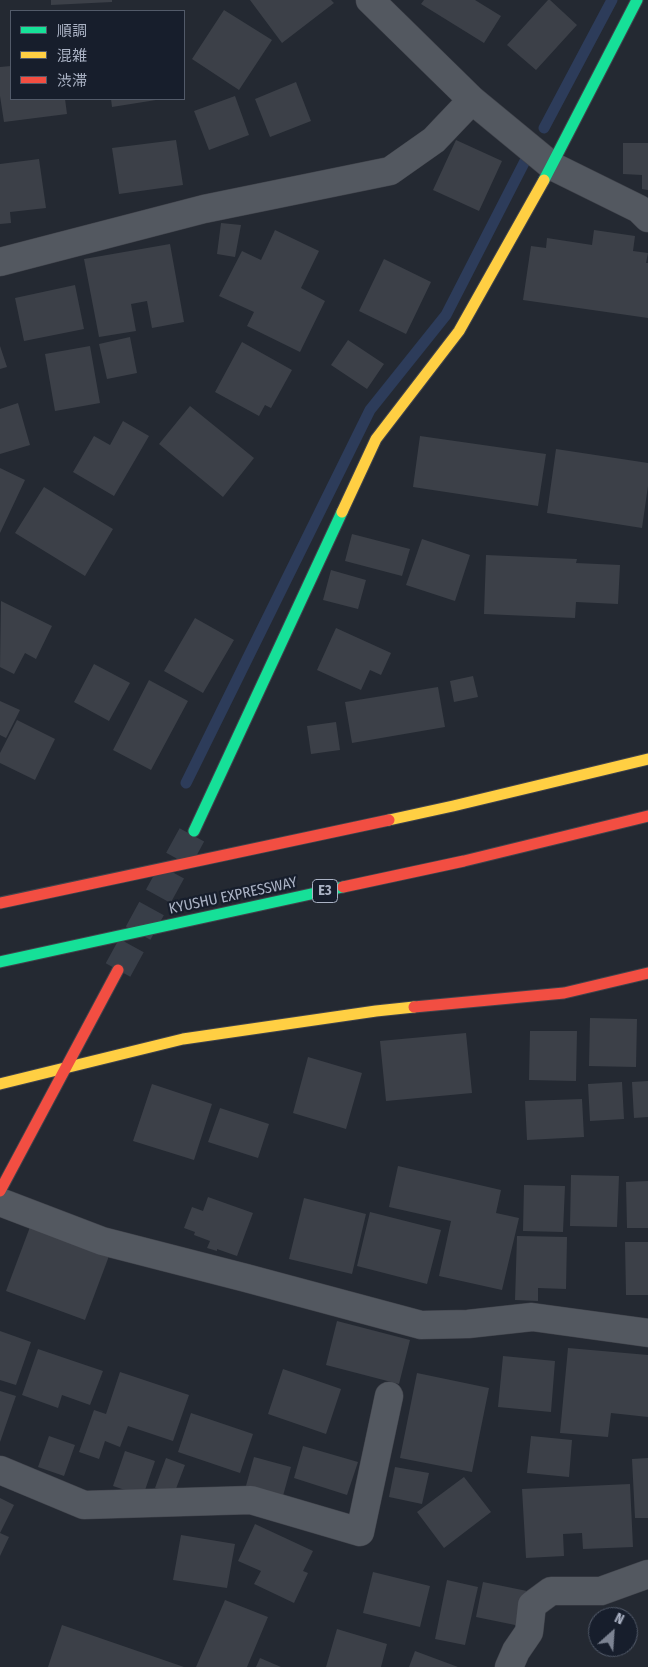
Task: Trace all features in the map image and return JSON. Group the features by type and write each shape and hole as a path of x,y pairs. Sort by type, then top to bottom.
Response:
{"main road":[{"path":"194,831 376,439 459,331 552,166 638,0"},
{"path":"0,903 453,806 648,759"},
{"name":"KYUSHU EXPRESSWAY","path":"0,962 464,861 648,816"},
{"path":"0,1191 118,970"},
{"path":"0,1084 183,1039 376,1011 564,993 648,973"}],"street":[{"path":"370,0 472,100 552,166 639,209 648,218"},
{"path":"0,262 204,209 390,171 434,140 472,100"},
{"path":"0,1202 102,1241 421,1325 468,1324 532,1317 648,1333"},
{"path":"0,1470 84,1505 251,1500 360,1532 389,1396"},
{"path":"509,1667 516,1651 529,1632 532,1604 550,1591 601,1591 648,1574"}],"building":[{"path":"51,0 112,0 112,2 51,5"},
{"path":"250,0 331,0 334,3 282,43"},
{"path":"424,0 475,0 501,16 484,43 421,4"},
{"path":"548,0 577,25 536,70 507,45"},
{"path":"224,10 272,40 239,90 192,59"},
{"path":"10,66 10,100 65,100 67,114 4,122 0,96 0,67"},
{"path":"296,82 311,121 270,137 255,99"},
{"path":"235,96 249,135 209,150 194,111"},
{"path":"111,100 156,100 112,107"},
{"path":"176,140 183,185 119,194 112,148"},
{"path":"456,140 502,161 479,211 433,190"},
{"path":"623,143 648,143 648,190 642,189 642,175 623,174"},
{"path":"39,159 46,208 10,212 11,223 0,224 0,164"},
{"path":"221,223 241,225 235,257 217,254"},
{"path":"275,230 319,251 301,288 325,301 300,352 247,326 254,312 219,296 242,251 261,260"},
{"path":"594,230 635,236 633,251 648,253 646,263 648,263 648,318 523,300 531,246 546,248 547,238 592,245"},
{"path":"170,244 184,322 152,328 147,301 131,304 136,331 99,337 84,259"},
{"path":"384,259 431,282 406,334 359,311"},
{"path":"75,285 84,329 24,341 15,298"},
{"path":"130,337 137,373 107,379 99,344"},
{"path":"348,340 384,364 367,389 331,365"},
{"path":"242,342 292,370 271,408 265,405 259,416 215,392"},
{"path":"0,346 7,367 0,369"},
{"path":"90,346 100,403 55,411 45,354"},
{"path":"18,403 30,445 0,454 0,409"},
{"path":"190,406 254,458 223,497 159,444"},
{"path":"123,421 149,436 114,496 73,472 94,436 110,445"},
{"path":"420,436 546,454 538,506 413,487"},
{"path":"556,449 648,463 648,486 642,528 547,513"},
{"path":"0,468 25,480 0,533"},
{"path":"44,487 113,529 85,576 15,533"},
{"path":"352,534 410,549 402,576 345,561"},
{"path":"422,539 470,555 455,601 406,585"},
{"path":"486,555 577,559 576,563 620,565 618,604 576,602 575,618 484,614"},
{"path":"331,570 366,580 358,609 323,600"},
{"path":"1,601 52,626 36,659 25,653 14,674 0,667"},
{"path":"195,618 234,640 203,693 164,671"},
{"path":"336,628 391,653 381,675 370,670 361,690 317,670"},
{"path":"94,664 130,683 109,721 74,702"},
{"path":"473,676 478,697 454,702 450,681"},
{"path":"149,680 188,701 151,770 113,750"},
{"path":"438,687 445,727 352,743 345,702"},
{"path":"0,701 20,710 6,738 0,735"},
{"path":"17,720 55,739 35,780 0,763 0,753"},
{"path":"336,722 340,750 311,754 307,726"},
{"path":"590,1018 637,1019 636,1067 589,1066"},
{"path":"530,1031 577,1031 576,1081 529,1080"},
{"path":"466,1033 472,1093 386,1101 380,1041"},
{"path":"308,1057 362,1073 346,1129 293,1113"},
{"path":"648,1081 648,1117 634,1118 632,1082"},
{"path":"622,1082 624,1119 590,1121 588,1084"},
{"path":"152,1084 212,1104 194,1160 133,1141"},
{"path":"582,1099 584,1137 527,1140 525,1101"},
{"path":"220,1108 269,1124 258,1158 208,1142"},
{"path":"398,1166 501,1190 496,1213 519,1218 502,1290 439,1276 451,1221 389,1207"},
{"path":"571,1175 619,1176 617,1227 570,1226"},
{"path":"648,1181 648,1228 627,1228 626,1182"},
{"path":"524,1185 565,1186 563,1232 523,1231"},
{"path":"208,1197 253,1213 237,1256 217,1249 217,1251 207,1248 210,1241 194,1235 195,1232 184,1228 192,1207 203,1211"},
{"path":"304,1198 366,1214 352,1274 289,1259"},
{"path":"370,1212 441,1230 427,1284 357,1266"},
{"path":"30,1227 109,1256 85,1320 6,1291"},
{"path":"517,1236 567,1237 566,1289 538,1288 538,1301 515,1300"},
{"path":"625,1242 648,1242 648,1295 626,1295"},
{"path":"337,1321 410,1340 399,1384 326,1365"},
{"path":"0,1331 31,1342 16,1385 0,1380"},
{"path":"568,1348 648,1355 648,1417 611,1413 608,1437 560,1433"},
{"path":"38,1349 103,1371 90,1405 62,1395 58,1408 22,1395"},
{"path":"503,1356 555,1361 551,1412 498,1407"},
{"path":"283,1369 341,1389 326,1434 268,1414"},
{"path":"120,1372 189,1395 173,1441 128,1426 120,1447 105,1441 99,1459 79,1452 94,1410 106,1414"},
{"path":"417,1373 489,1388 472,1472 400,1458"},
{"path":"0,1391 16,1396 0,1442"},
{"path":"191,1413 253,1434 240,1473 178,1452"},
{"path":"49,1436 75,1445 64,1476 38,1467"},
{"path":"531,1436 572,1440 569,1477 527,1473"},
{"path":"303,1446 358,1462 347,1495 294,1478"},
{"path":"125,1451 155,1461 143,1496 113,1486"},
{"path":"254,1457 291,1467 281,1503 244,1493"},
{"path":"166,1458 185,1465 174,1494 155,1488"},
{"path":"648,1458 648,1518 635,1518 632,1459"},
{"path":"395,1467 429,1473 422,1504 389,1497"},
{"path":"464,1477 491,1512 444,1548 417,1512"},
{"path":"630,1484 633,1547 583,1549 582,1533 563,1534 564,1556 526,1558 522,1489"},
{"path":"0,1498 14,1505 0,1533"},
{"path":"255,1524 313,1551 303,1571 308,1573 294,1603 254,1584 261,1571 238,1561"},
{"path":"0,1533 9,1537 0,1556"},
{"path":"181,1535 235,1544 227,1588 173,1580"},
{"path":"373,1572 430,1586 420,1627 363,1613"},
{"path":"447,1580 478,1587 465,1645 435,1639"},
{"path":"483,1582 527,1591 520,1626 476,1617"},
{"path":"225,1600 268,1617 247,1667 196,1667"},
{"path":"62,1625 184,1667 48,1667"},
{"path":"337,1629 387,1644 381,1667 326,1667"},
{"path":"415,1651 458,1667 409,1667"},
{"path":"260,1658 281,1667 256,1667"}],"waterway":[{"path":"544,128 612,0"},
{"path":"186,783 370,410 446,315 525,161"}],"tunnel":[{"path":"118,970 194,831"}],"traffic: fast":[{"path":"544,180 637,0"},
{"path":"194,831 342,512"},
{"path":"0,962 343,887"}],"traffic: slow":[{"path":"342,512 376,439 459,331 544,180"},
{"path":"389,820 648,759"},
{"path":"0,1084 183,1039 414,1007"}],"traffic: jam":[{"path":"343,887 464,861 648,816"},
{"path":"0,903 389,820"},
{"path":"0,1191 118,970"},
{"path":"414,1007 564,993 648,973"}]}
